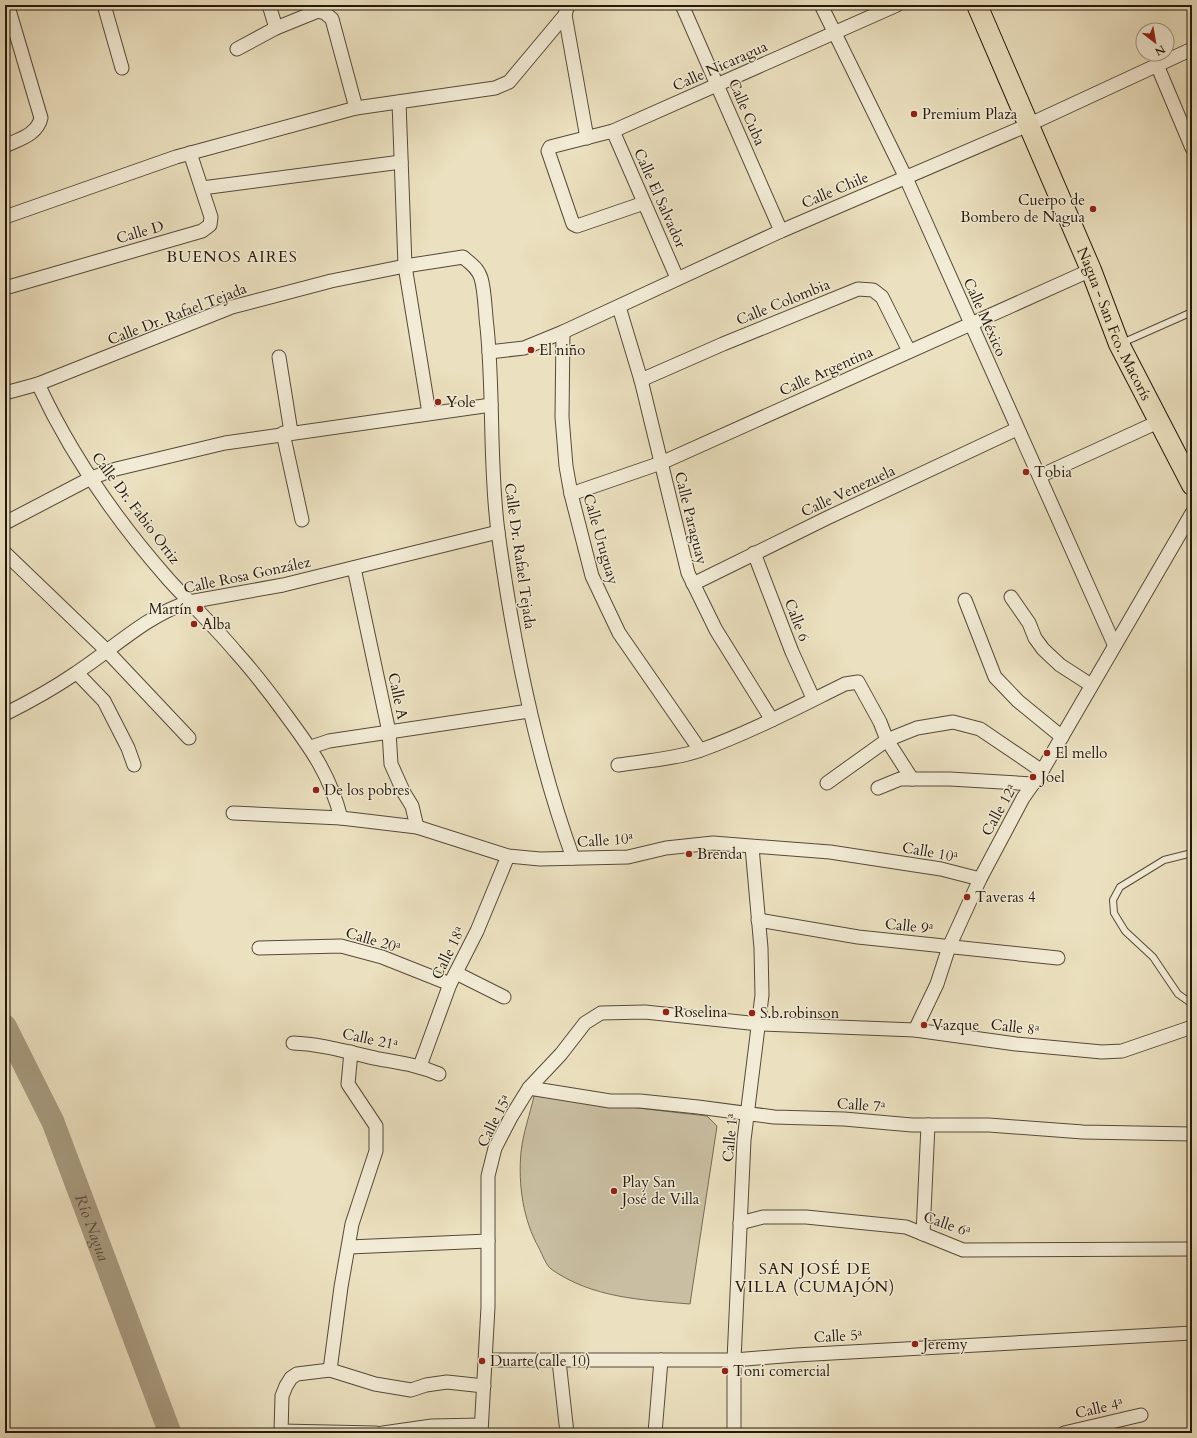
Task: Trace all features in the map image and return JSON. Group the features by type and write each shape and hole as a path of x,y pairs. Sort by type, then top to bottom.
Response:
{"main road":[{"name":"Nagua - San Fco. Macorís","path":"977,5 1091,270 1119,344 1158,422 1192,485"}],"street":[{"path":"104,5 122,68"},
{"path":"268,5 276,28"},
{"name":"Calle Cuba","path":"682,5 781,231"},
{"name":"Calle México","path":"821,5 906,178 1114,644"},
{"name":"Calle Nicaragua","path":"644,203 577,226 573,224 548,151 553,145 613,131 833,32 897,5"},
{"path":"5,146 30,135 39,127 41,118 11,9"},
{"path":"5,217 190,153 356,108 496,88 509,82 566,10"},
{"path":"566,10 587,138"},
{"path":"237,49 276,28 318,11 325,13 332,19 356,108"},
{"name":"Calle Chile","path":"489,352 524,348 563,332 620,307 677,278 781,231 1028,124 1192,49"},
{"path":"1157,65 1192,148"},
{"path":"399,102 405,266 429,413"},
{"name":"Calle El Salvador","path":"613,131 677,278"},
{"name":"Calle D","path":"5,288 202,231 210,225 211,217 190,153"},
{"path":"202,188 401,162"},
{"name":"Calle Dr. Rafael Tejada","path":"5,393 38,384 232,307 331,281 405,266 463,257 475,267 481,278 489,352 494,497 498,532 517,650 529,711 554,804 573,858"},
{"name":"Calle Argentina","path":"571,494 661,463 1091,270"},
{"name":"Calle Colombia","path":"641,380 723,344 858,289 873,290 882,297 909,352"},
{"name":"Calle Paraguay","path":"620,307 641,380 683,554 693,584 716,630 772,720"},
{"name":"Calle Uruguay","path":"563,332 562,417 566,466 571,494 592,576 619,633 700,750"},
{"path":"279,357 287,433 302,520"},
{"name":"Calle Dr. Fabio Ortiz","path":"38,384 56,422 91,478 138,542 189,602 235,651 311,747 335,796 341,818"},
{"path":"5,523 91,478 116,469 225,443 491,405"},
{"path":"1040,476 1158,422"},
{"name":"Calle Venezuela","path":"693,584 754,553 1017,429"},
{"name":"Calle 12ª","path":"915,1030 937,984 950,947 980,879 1023,798 1042,771 1114,644 1192,513"},
{"name":"Calle Rosa González","path":"5,714 77,673 106,650 176,606 189,602 283,585 498,532"},
{"path":"5,553 106,650 189,738"},
{"name":"Calle 6","path":"754,553 792,652 813,698"},
{"name":"Calle A","path":"354,568 389,732 391,764 404,793 412,806 417,827"},
{"path":"1011,597 1029,623 1035,638 1043,649 1060,664 1091,685"},
{"path":"965,600 995,677 1018,701 1062,737"},
{"path":"77,673 104,701 128,748 134,765"},
{"path":"618,765 655,760 700,750 772,720 813,698 846,684 858,682 864,690 887,740 912,779"},
{"path":"311,747 329,741 529,711"},
{"path":"827,783 887,740 917,728 953,722 980,729 1042,771"},
{"path":"878,788 900,779 1032,784"},
{"name":"Calle 10ª","path":"233,813 341,818 417,827 508,856 540,859 628,857 666,848 713,843 830,852 941,869 980,879"},
{"name":"Calle 1ª","path":"734,1433 734,1360 744,1140 749,1113 762,996 752,847"},
{"name":"Calle 18ª","path":"420,1066 453,978 476,931 508,856"},
{"name":"Calle 9ª","path":"758,920 858,937 1058,958"},
{"name":"Calle 20ª","path":"259,948 341,946 453,978 504,997"},
{"name":"Calle 15ª","path":"481,1429 486,1360 488,1176 495,1148 511,1117 529,1088 561,1054 585,1023 601,1013 646,1012 759,1024"},
{"name":"Calle 8ª","path":"759,1024 915,1030 1016,1044 1102,1052 1122,1051 1192,1027"},
{"name":"Calle 21ª","path":"293,1043 325,1046 420,1066 439,1074"},
{"path":"330,1370 341,1287 352,1224 376,1151 376,1126 348,1084 351,1052"},
{"name":"Calle 7ª","path":"529,1088 610,1101 640,1101 774,1117 928,1124 989,1125 1083,1132 1192,1134"},
{"path":"923,1234 928,1124"},
{"name":"Calle 6ª","path":"740,1223 764,1217 806,1217 906,1227 963,1250 1192,1249"},
{"path":"349,1247 488,1241"},
{"name":"Calle 5ª","path":"486,1360 734,1360 796,1354 1192,1333"},
{"path":"655,1433 661,1360"},
{"path":"559,1361 567,1433"},
{"path":"376,1433 281,1432 282,1396 291,1378 297,1374 330,1370 375,1384 411,1390 426,1385 447,1382 484,1386"},
{"name":"Calle 4ª","path":"1064,1433 1141,1415"},
{"path":"382,1433 432,1426 481,1429"}],"lane":[{"path":"1119,344 1192,312"},
{"path":"1192,853 1164,860 1120,888 1113,900 1114,913 1126,931 1153,957 1178,994 1188,1000 1192,1000"}],"shaded area":[{"name":"Play San José de Villa","path":"534,1096 707,1116 717,1126 690,1304 636,1299 600,1292 567,1279 549,1267 529,1226 525,1214 521,1189 521,1152"}],"waterway":[{"name":"Río Nagua","path":"5,1026 53,1122 170,1433"}],"place":[{"name":"Premium Plaza","path":"914,114"},
{"name":"Cuerpo de Bombero de Nagua","path":"1093,209"},
{"name":"El niño","path":"531,350"},
{"name":"Yole","path":"438,402"},
{"name":"Tobia","path":"1026,472"},
{"name":"Martín","path":"200,609"},
{"name":"Alba","path":"194,624"},
{"name":"El mello","path":"1047,753"},
{"name":"Joel","path":"1033,777"},
{"name":"De los pobres","path":"316,790"},
{"name":"Brenda","path":"689,854"},
{"name":"Taveras 4","path":"967,897"},
{"name":"Roselina","path":"666,1012"},
{"name":"S.b.robinson","path":"752,1013"},
{"name":"Vazque","path":"924,1025"},
{"name":"Play San José de Villa","path":"614,1191"},
{"name":"Jeremy","path":"915,1344"},
{"name":"Duarte(calle 10)","path":"482,1361"},
{"name":"Toni comercial","path":"725,1371"}],"district":[{"name":"BUENOS AIRES","path":"232,256"},
{"name":"SAN JOSÉ DE VILLA (CUMAJÓN)","path":"815,1277"}]}
